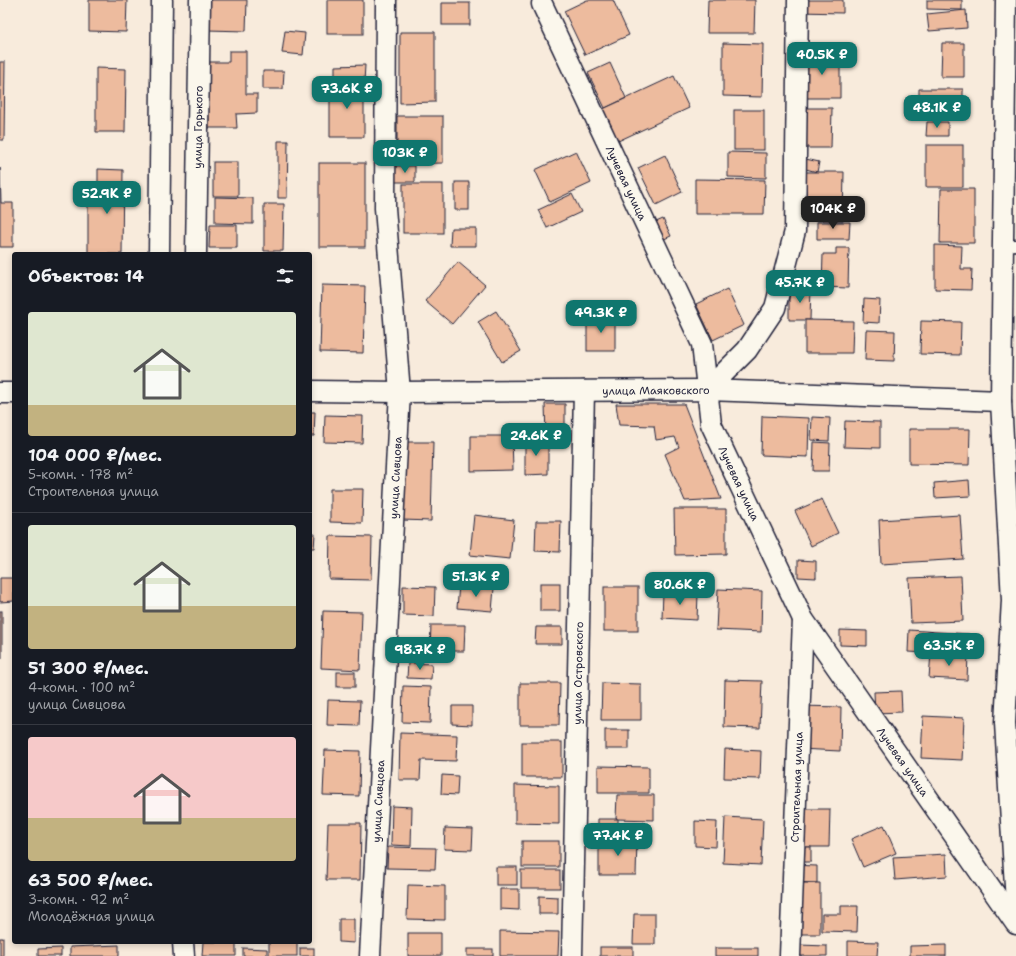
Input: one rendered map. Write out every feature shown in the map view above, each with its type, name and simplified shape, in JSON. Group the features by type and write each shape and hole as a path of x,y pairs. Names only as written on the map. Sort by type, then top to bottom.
{"street":[{"path":"159,252 162,0"},
{"name":"улица Горького","path":"196,252 200,0"},
{"name":"улица Сивцова","path":"370,956 400,392 385,208 386,0"},
{"path":"707,390 748,350 775,308 795,231 798,0"},
{"path":"1006,0 1010,85 1010,245 1001,401 1011,483 1013,571 1005,723 1011,752 1016,903"},
{"name":"Лучевая улица","path":"542,4 702,344 711,424 803,619 1016,924"},
{"name":"улица Маяковского","path":"312,391 400,392 707,390 1001,401"},
{"name":"улица Островского","path":"572,956 584,391"},
{"path":"0,393 12,393"},
{"name":"Строительная улица","path":"790,956 803,619"},
{"path":"183,944 184,956"},
{"path":"190,944 190,956"}],"building":[{"path":"89,0 127,0 126,32 89,31"},
{"path":"207,0 247,0 246,31 207,30"},
{"path":"327,0 363,0 363,34 327,34"},
{"path":"587,0 613,0 629,35 585,55 564,11"},
{"path":"708,0 755,0 754,33 707,33"},
{"path":"800,0 843,0 843,13 799,12"},
{"path":"927,0 962,0 962,10 927,9"},
{"path":"442,3 470,3 470,25 442,25"},
{"path":"966,10 967,28 929,31 927,14"},
{"path":"285,31 305,33 303,55 282,53"},
{"path":"400,32 435,32 435,102 400,103"},
{"path":"723,43 763,44 762,97 723,96"},
{"path":"942,43 964,43 964,77 941,77"},
{"path":"229,51 246,51 246,94 257,94 257,113 236,114 237,128 209,128 208,62 229,62"},
{"path":"805,54 840,55 840,98 804,98"},
{"path":"0,62 5,62 4,140 0,140"},
{"path":"610,63 626,98 605,108 588,73"},
{"path":"365,65 364,82 335,81 335,66"},
{"path":"96,68 126,69 125,132 96,132"},
{"path":"263,71 284,71 283,89 263,89"},
{"path":"674,76 689,108 616,142 601,110"},
{"path":"330,84 364,84 364,137 330,137"},
{"path":"919,89 963,89 963,119 919,118"},
{"path":"803,108 832,108 831,148 803,148"},
{"path":"734,110 764,110 764,150 734,150"},
{"path":"397,116 443,116 443,163 397,164"},
{"path":"927,122 948,122 948,136 926,136"},
{"path":"278,141 288,141 287,198 278,198"},
{"path":"926,145 963,145 963,187 926,187"},
{"path":"576,151 591,183 550,202 535,170"},
{"path":"728,152 766,153 766,178 728,177"},
{"path":"665,155 682,192 656,205 638,168"},
{"path":"797,157 819,162 817,172 795,166"},
{"path":"213,162 238,162 238,196 213,196"},
{"path":"319,163 365,163 365,247 319,247"},
{"path":"394,166 415,166 415,182 395,182"},
{"path":"0,168 1,203 13,203 13,247 0,247"},
{"path":"98,169 123,170 122,252 88,252 88,202 98,202"},
{"path":"800,172 844,172 843,221 800,220"},
{"path":"695,179 765,180 764,214 695,214"},
{"path":"455,182 469,182 469,210 455,210"},
{"path":"403,184 443,184 443,233 403,233"},
{"path":"941,189 974,189 974,243 940,243"},
{"path":"572,194 581,212 547,228 538,210"},
{"path":"215,197 253,198 253,224 215,223"},
{"path":"264,204 284,204 283,251 264,251"},
{"path":"663,219 671,236 655,243 647,226"},
{"path":"817,222 850,222 849,239 817,239"},
{"path":"210,225 237,225 237,248 209,248"},
{"path":"451,228 476,228 476,246 450,246"},
{"path":"935,245 962,246 961,269 972,269 971,290 935,289"},
{"path":"836,248 849,248 848,288 822,287 823,254 836,254"},
{"path":"458,262 485,285 452,324 425,301"},
{"path":"322,285 365,286 363,353 320,352"},
{"path":"789,287 811,288 810,320 789,320"},
{"path":"727,289 744,325 713,340 696,304"},
{"path":"864,299 880,300 879,323 863,322"},
{"path":"496,311 521,351 502,362 478,322"},
{"path":"587,318 615,318 615,351 587,351"},
{"path":"805,320 853,321 852,353 805,353"},
{"path":"921,321 961,322 960,355 920,354"},
{"path":"866,330 895,331 894,361 865,360"},
{"path":"545,404 565,404 565,437 546,437"},
{"path":"616,404 684,404 721,499 685,501 665,454 679,447 675,437 656,440 654,426 619,425"},
{"path":"312,412 315,412 314,436 312,436"},
{"path":"325,415 363,416 362,443 324,442"},
{"path":"762,416 809,418 808,457 761,455"},
{"path":"812,417 830,418 829,441 811,440"},
{"path":"845,421 880,422 880,448 844,447"},
{"path":"909,429 970,429 969,465 909,464"},
{"path":"471,436 512,436 513,470 471,471"},
{"path":"525,439 548,439 548,474 525,475"},
{"path":"404,442 433,442 431,521 402,520"},
{"path":"814,442 830,443 829,471 813,471"},
{"path":"969,480 970,496 935,498 934,483"},
{"path":"330,489 363,489 362,523 330,522"},
{"path":"822,499 838,533 811,546 795,511"},
{"path":"674,509 726,509 726,554 675,555"},
{"path":"474,515 514,520 510,559 470,555"},
{"path":"960,515 963,559 881,564 879,520"},
{"path":"536,521 561,521 560,552 535,551"},
{"path":"312,534 315,534 314,548 312,548"},
{"path":"330,536 372,537 371,580 329,579"},
{"path":"798,560 816,561 816,578 798,577"},
{"path":"961,576 963,621 911,623 909,578"},
{"path":"0,578 12,578 12,601 0,602"},
{"path":"540,583 560,583 560,611 540,611"},
{"path":"459,585 494,588 492,611 457,608"},
{"path":"403,586 435,587 434,616 403,615"},
{"path":"604,587 638,587 638,631 604,631"},
{"path":"718,589 762,591 761,632 716,630"},
{"path":"663,593 698,594 697,620 662,618"},
{"path":"0,611 2,611 2,658 0,658"},
{"path":"323,611 362,612 360,670 321,668"},
{"path":"431,625 465,625 464,651 430,651"},
{"path":"536,627 562,627 562,644 535,644"},
{"path":"840,630 867,631 867,646 840,645"},
{"path":"909,630 969,634 968,655 908,652"},
{"path":"931,653 968,655 967,680 929,678"},
{"path":"408,663 432,664 431,679 407,678"},
{"path":"337,672 355,672 355,687 337,687"},
{"path":"725,680 762,681 760,728 724,727"},
{"path":"520,683 560,683 559,725 520,725"},
{"path":"602,683 641,684 641,720 601,720"},
{"path":"403,686 431,687 430,723 402,722"},
{"path":"901,691 902,712 875,713 874,692"},
{"path":"328,700 360,701 359,726 327,725"},
{"path":"452,706 472,706 472,725 452,724"},
{"path":"801,706 841,707 840,751 799,749"},
{"path":"923,716 964,718 962,760 921,758"},
{"path":"605,730 629,730 629,749 605,749"},
{"path":"400,733 457,735 456,761 421,760 420,780 399,780"},
{"path":"522,742 562,742 562,777 522,777"},
{"path":"725,749 761,751 760,779 724,778"},
{"path":"325,750 360,751 359,796 323,795"},
{"path":"598,766 649,767 649,793 598,793"},
{"path":"442,775 458,776 457,795 441,794"},
{"path":"515,785 559,786 559,824 515,823"},
{"path":"617,795 654,795 654,820 616,819"},
{"path":"392,806 412,807 411,846 391,845"},
{"path":"802,809 830,809 829,847 802,847"},
{"path":"725,817 763,819 761,865 723,863"},
{"path":"598,819 618,819 618,836 598,835"},
{"path":"695,821 717,822 716,847 695,846"},
{"path":"328,823 361,823 360,880 326,880"},
{"path":"884,825 896,853 863,867 851,839"},
{"path":"445,828 473,829 472,850 444,849"},
{"path":"599,838 637,839 636,875 599,875"},
{"path":"522,841 559,841 559,867 522,867"},
{"path":"388,847 436,848 435,869 387,868"},
{"path":"788,847 811,847 811,862 788,862"},
{"path":"946,854 947,876 895,880 893,857"},
{"path":"788,865 817,866 817,883 788,882"},
{"path":"496,867 517,867 517,885 496,885"},
{"path":"521,870 560,870 560,888 521,888"},
{"path":"797,883 820,883 820,934 796,934"},
{"path":"408,885 445,886 445,920 407,919"},
{"path":"500,889 519,889 519,910 500,909"},
{"path":"539,896 558,897 558,914 539,914"},
{"path":"841,906 858,906 857,932 822,931 822,914 841,914"},
{"path":"634,914 655,914 655,944 633,944"},
{"path":"339,919 354,919 354,943 339,942"},
{"path":"500,931 559,932 558,956 500,956"},
{"path":"408,933 441,933 441,956 408,956"},
{"path":"0,938 3,938 3,956 0,956"},
{"path":"848,941 878,942 877,956 848,956"},
{"path":"203,944 236,944 236,956 202,956"},
{"path":"269,944 297,944 297,956 269,956"},
{"path":"119,945 119,956 70,956 70,947"},
{"path":"799,945 827,946 827,956 799,956"},
{"path":"946,945 946,956 910,956 910,946"},
{"path":"600,947 633,947 633,956 600,956"},
{"path":"61,948 61,956 38,956 38,949"},
{"path":"243,948 267,949 267,956 243,956"},
{"path":"300,948 314,948 314,956 300,956"},
{"path":"715,948 758,948 758,956 715,956"},
{"path":"467,949 493,949 493,956 467,956"}]}
